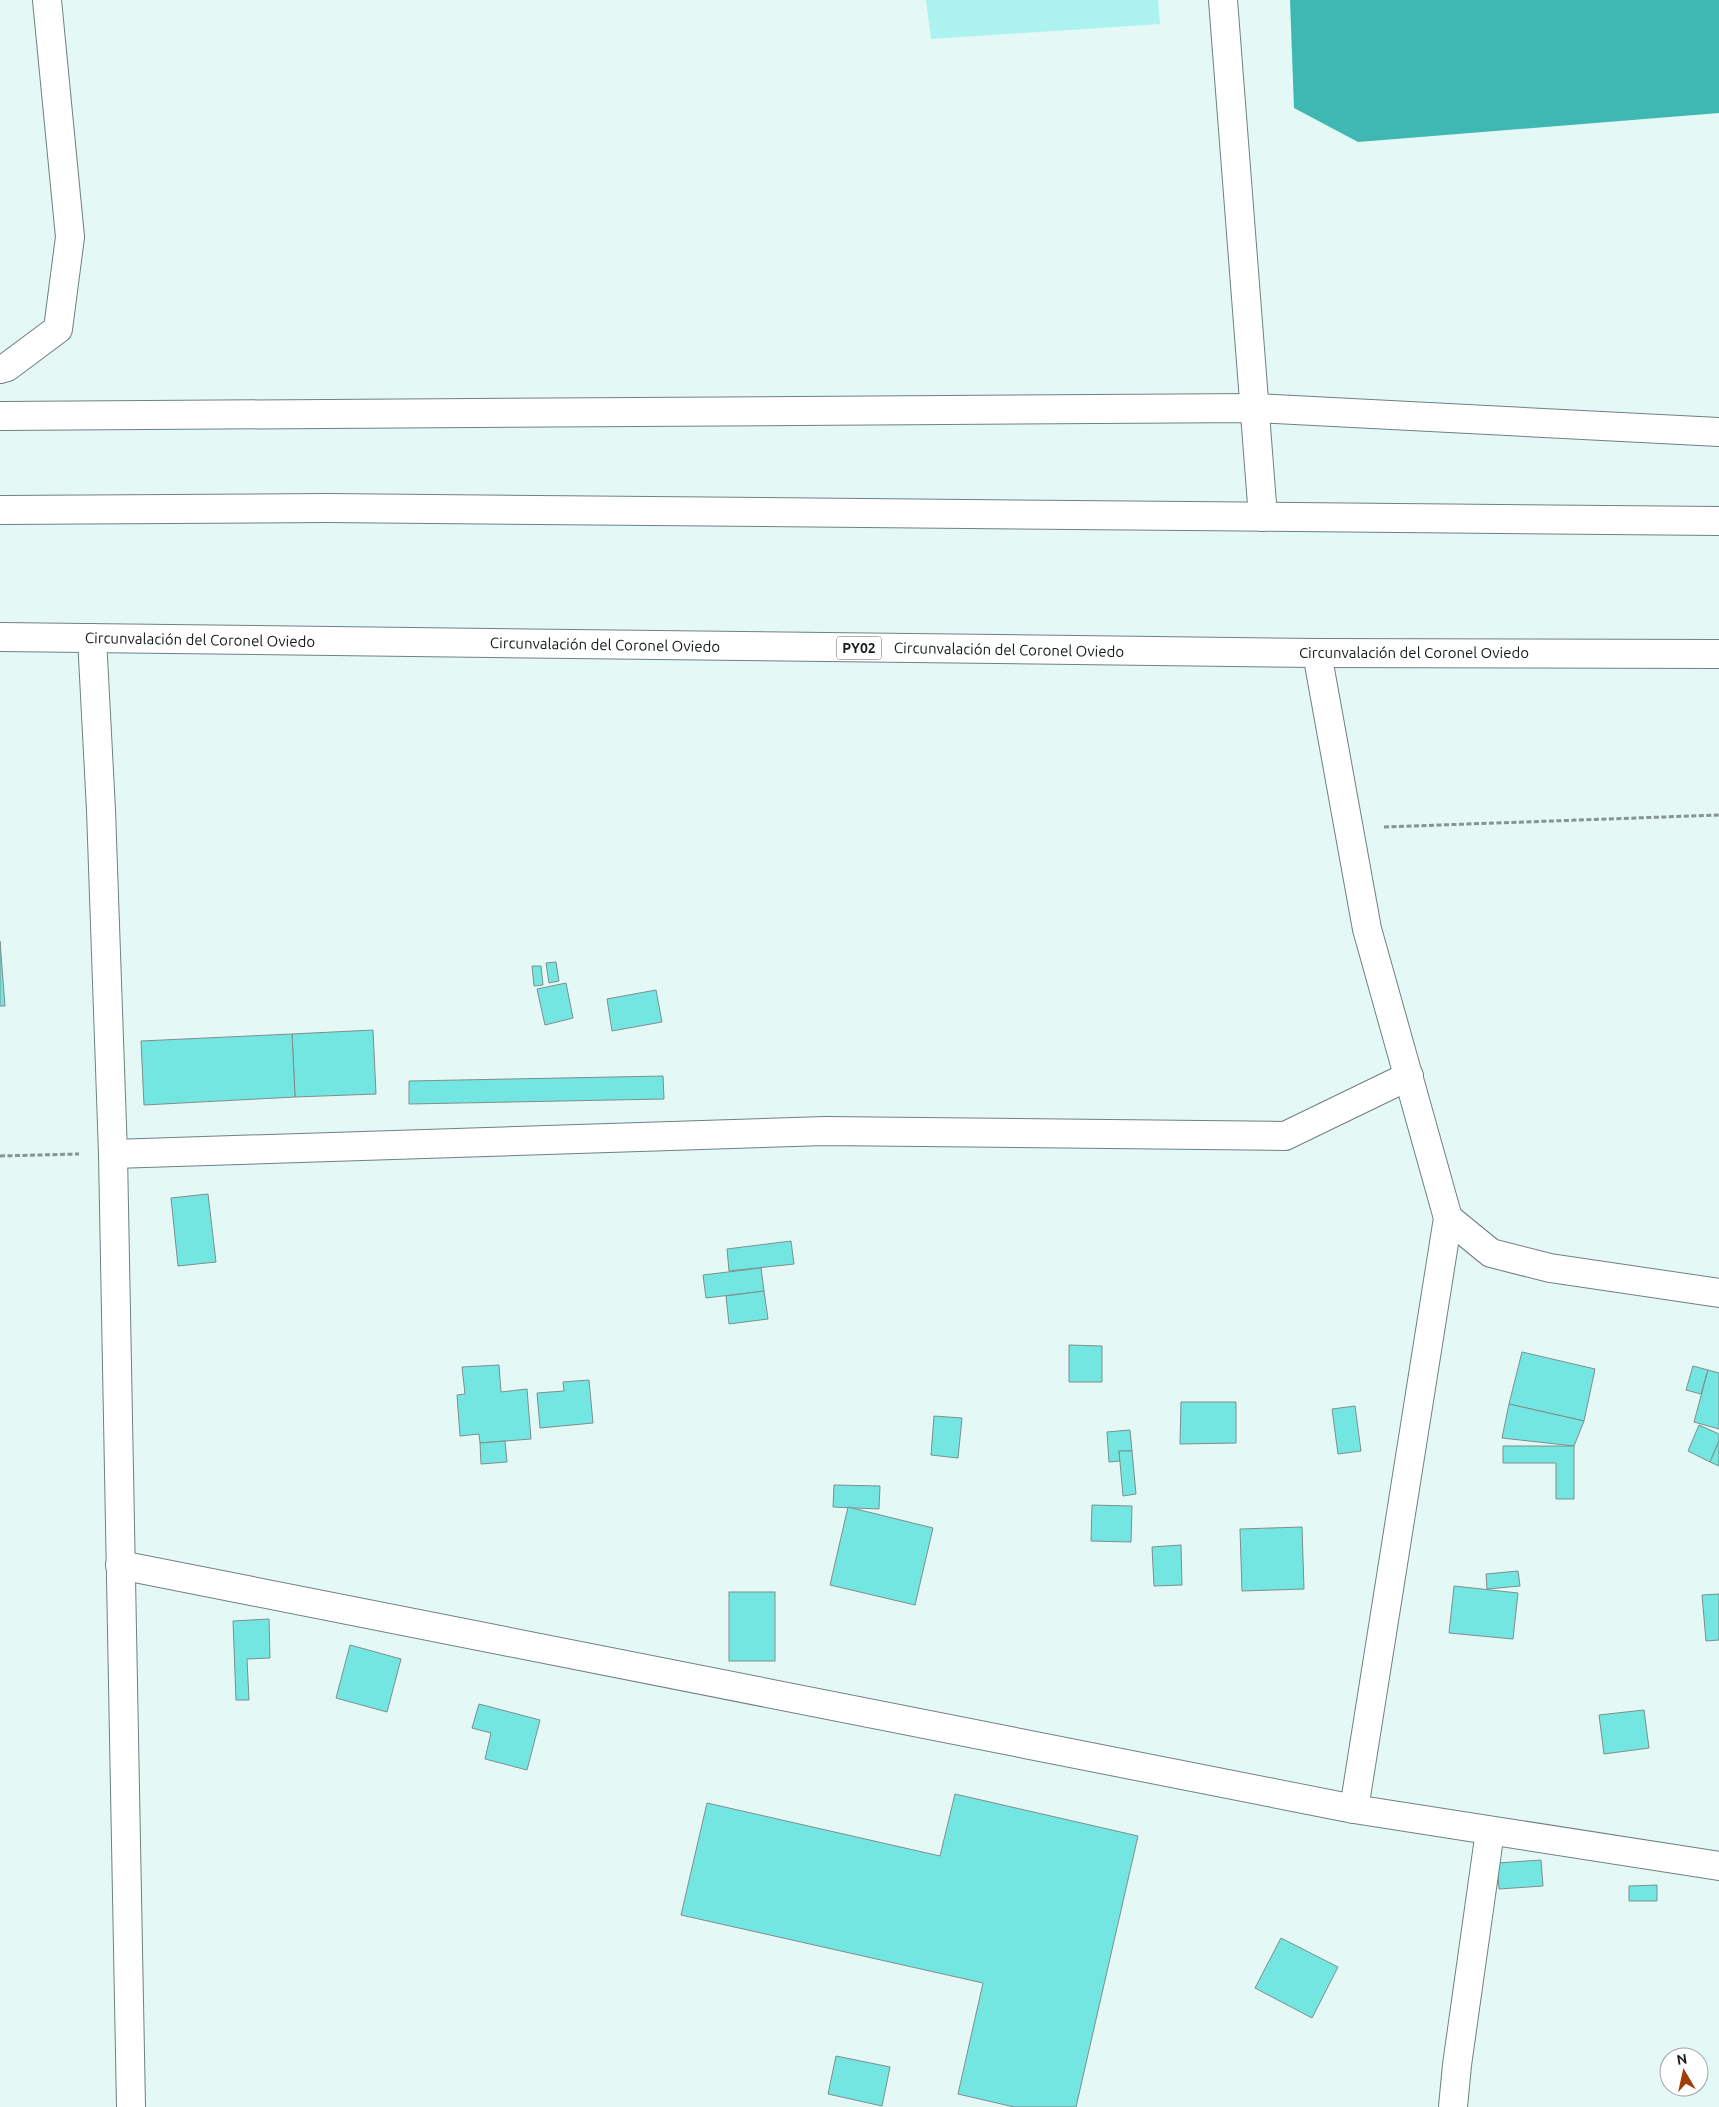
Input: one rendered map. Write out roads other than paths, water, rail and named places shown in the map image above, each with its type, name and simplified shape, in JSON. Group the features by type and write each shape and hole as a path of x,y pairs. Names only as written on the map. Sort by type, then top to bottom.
{"main road":[{"path":"0,369 7,367 58,329 70,237 47,0"},
{"path":"1223,0 1263,517"},
{"path":"0,416 1255,408 1719,432"},
{"path":"0,510 327,508 1719,521"},
{"name":"Circunvalación del Coronel Oviedo","path":"0,637 1317,653 1719,654"},
{"path":"92,638 101,810 113,1154 131,2107"},
{"path":"1317,653 1367,930 1410,1076 1448,1218 1354,1809"},
{"path":"113,1154 825,1131 1285,1136 1410,1076"},
{"path":"1448,1218 1492,1253 1550,1268 1719,1293"},
{"path":"120,1564 1354,1809 1719,1866"},
{"path":"1453,2107 1457,2065 1490,1831"}]}
